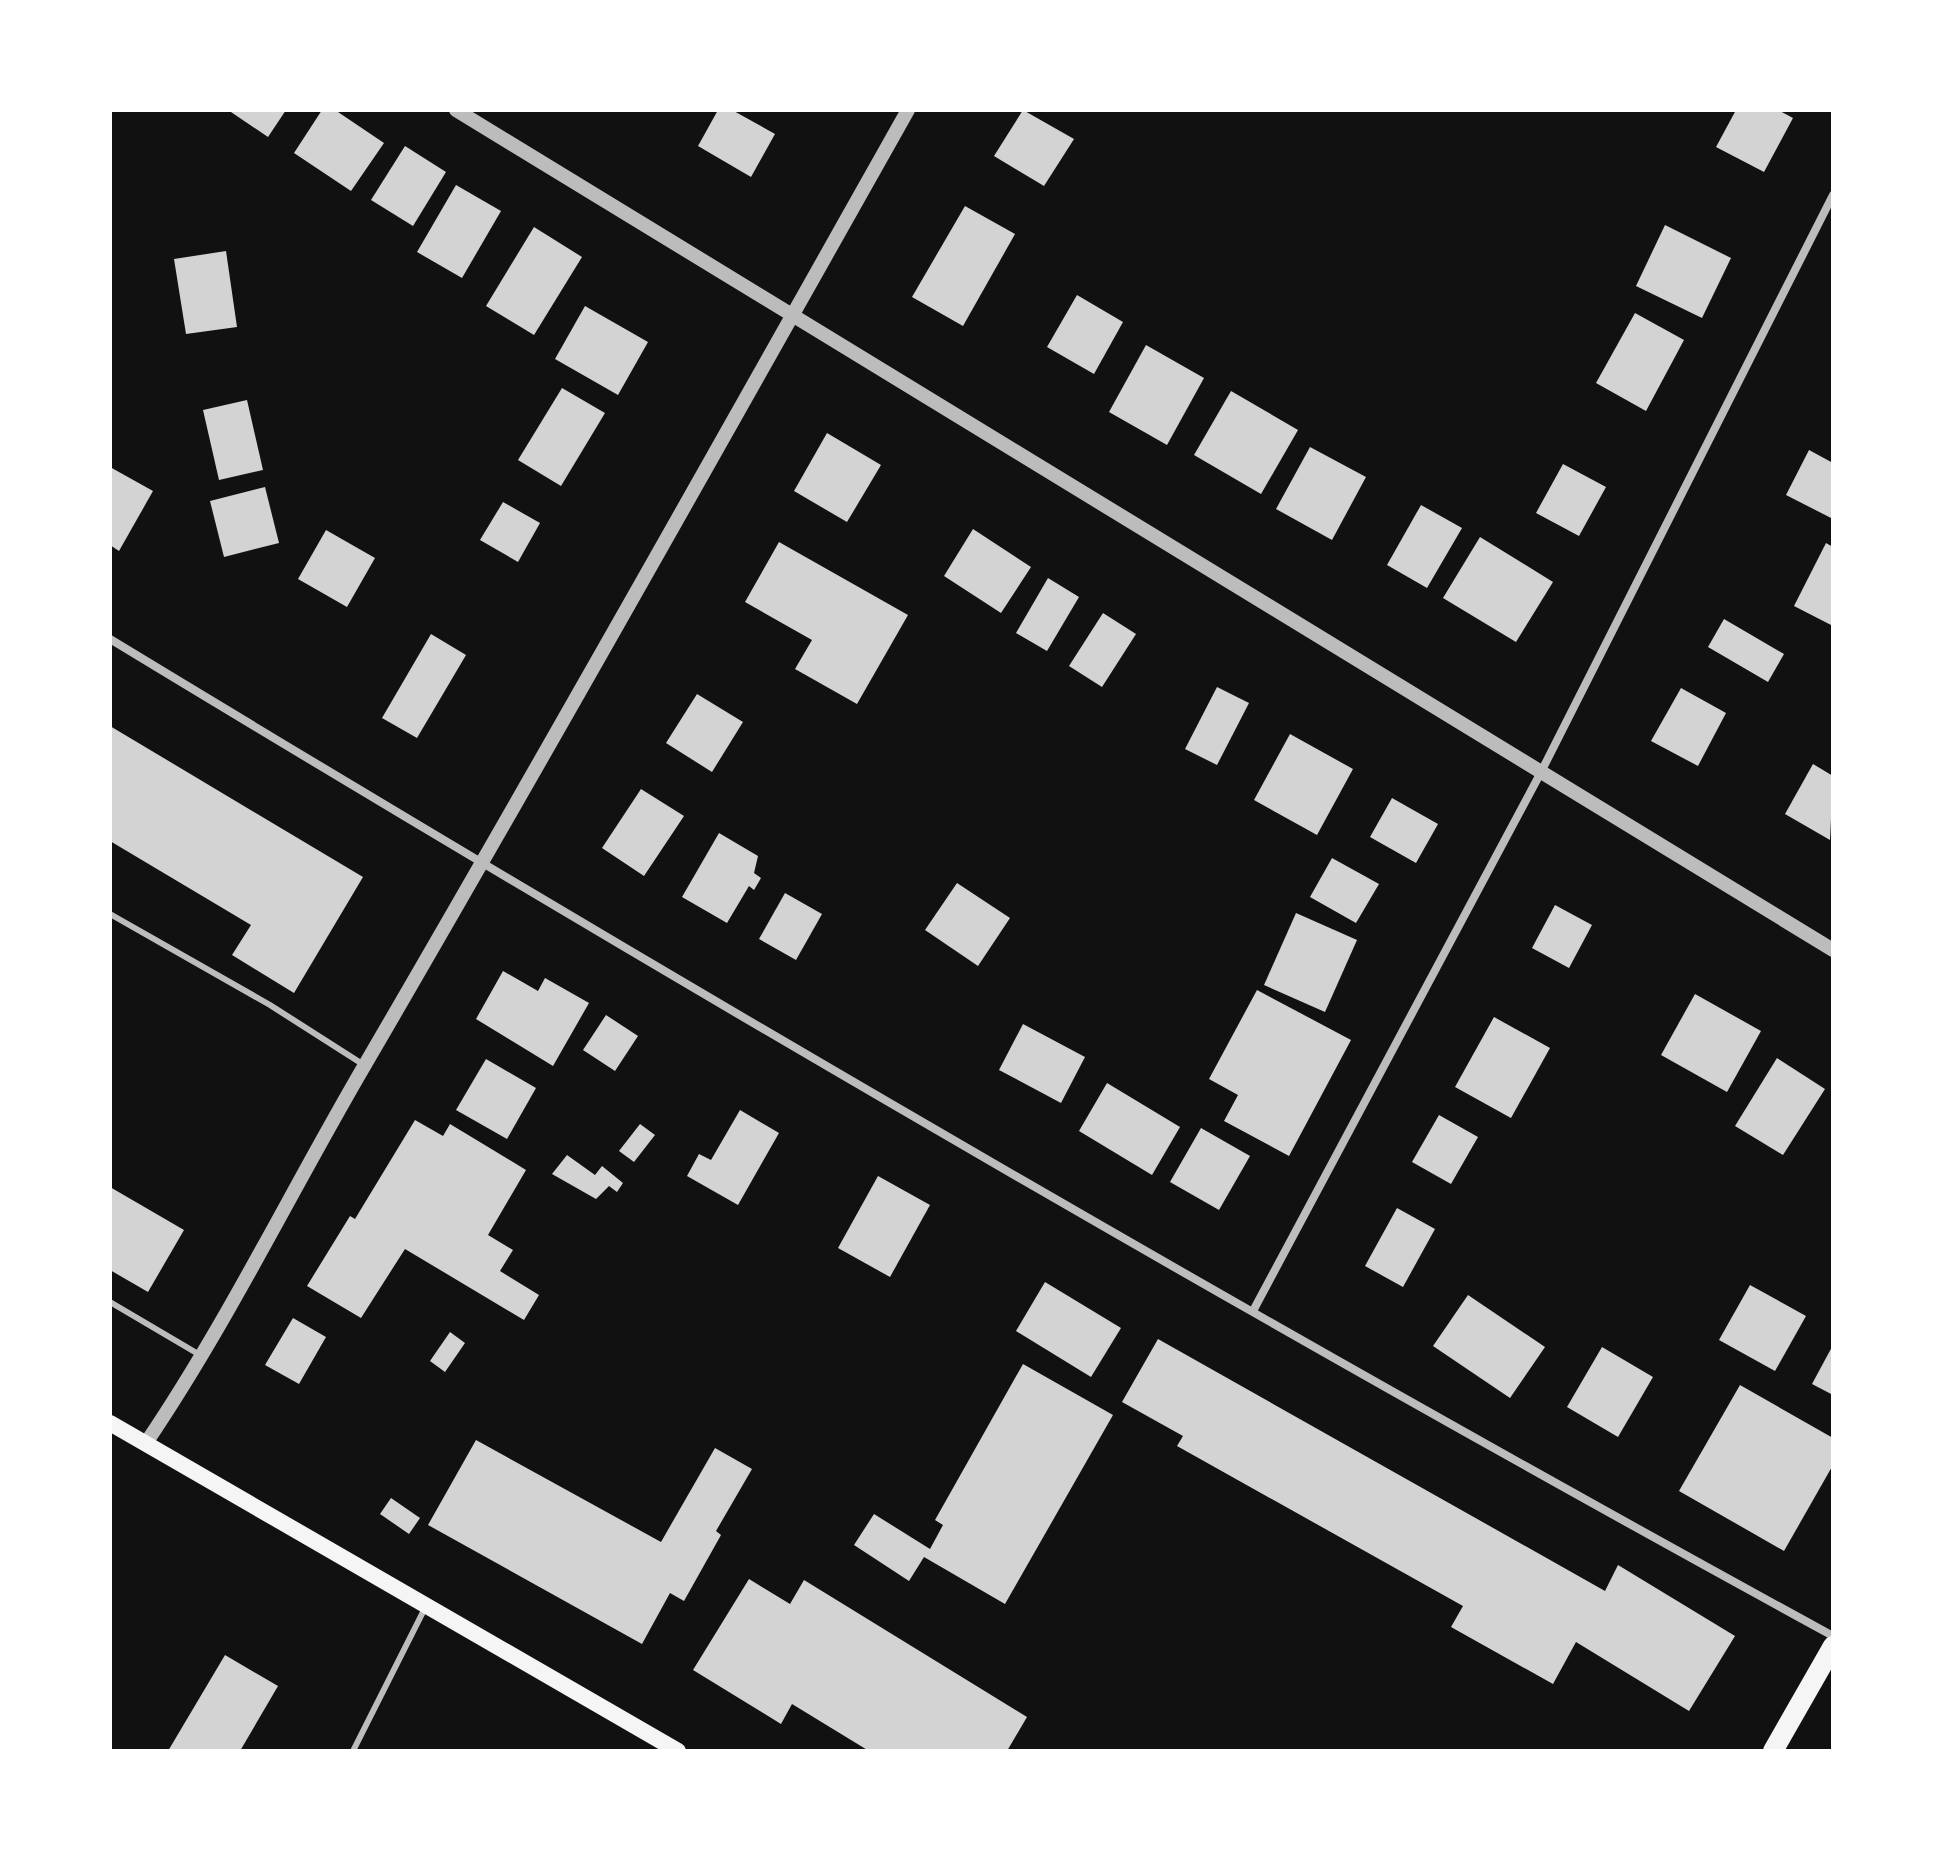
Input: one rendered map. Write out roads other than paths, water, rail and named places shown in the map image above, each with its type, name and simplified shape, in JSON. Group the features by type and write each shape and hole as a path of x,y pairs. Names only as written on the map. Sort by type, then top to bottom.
{"main road":[{"path":"110,1423 678,1751"},
{"path":"1773,1751 1833,1646"}],"street":[{"path":"456,110 794,313 1540,774 1833,950"},
{"path":"146,1443 201,1356 365,1065 483,865 908,110"},
{"path":"1253,1311 1540,774 1833,195"},
{"path":"110,639 483,865 1253,1311 1833,1636"}],"lane":[{"path":"110,914 270,1005 365,1065"},
{"path":"110,1302 201,1356"},
{"path":"353,1751 427,1605"}]}
